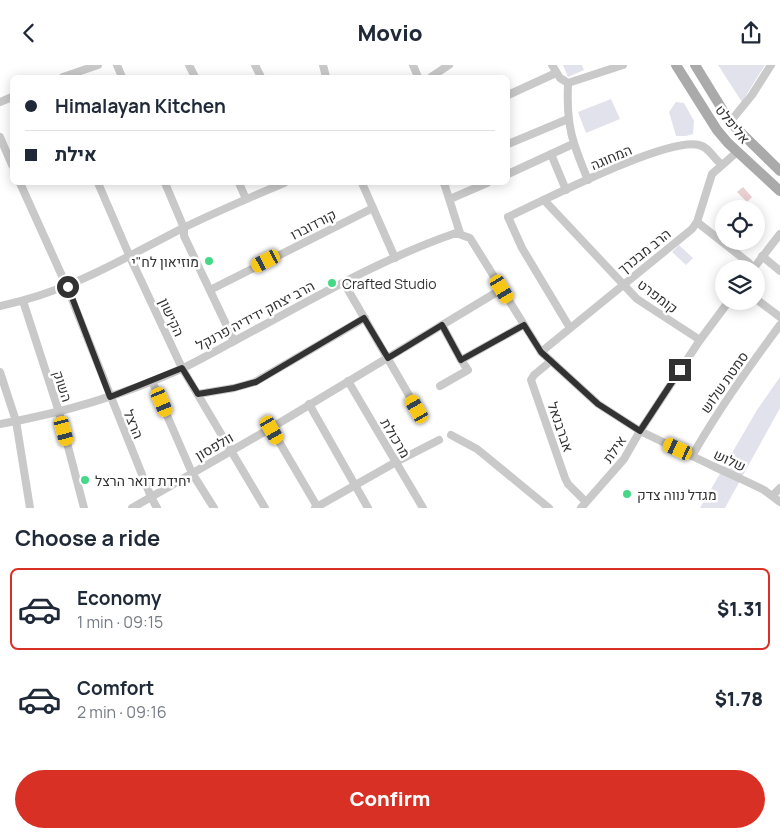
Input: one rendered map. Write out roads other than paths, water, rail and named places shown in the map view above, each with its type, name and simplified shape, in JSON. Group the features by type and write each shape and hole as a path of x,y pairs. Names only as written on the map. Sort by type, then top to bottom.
{"main road":[{"name":"אליפלט","path":"676,65 717,130 736,152 780,191"},
{"name":"אליפלט","path":"695,65 730,122 780,171"}],"street":[{"path":"69,75 98,65"},
{"path":"434,75 449,65"},
{"path":"552,65 562,80 568,83 624,65"},
{"path":"730,122 752,95 771,65"},
{"path":"510,94 556,73"},
{"path":"568,83 568,119 573,145 588,180"},
{"path":"510,143 568,119"},
{"path":"0,137 10,160"},
{"path":"510,172 573,145"},
{"name":"המחוגה","path":"570,328 522,248 508,217 588,180 664,149 679,145 702,145 721,164"},
{"name":"הרב מבכרך","path":"541,352 692,229 697,222 712,174 736,152"},
{"path":"551,154 566,190"},
{"name":"הרצל","path":"21,185 68,287 150,497 157,508"},
{"name":"הקישון","path":"99,185 182,368 265,508"},
{"path":"166,185 184,228 184,236 234,341"},
{"path":"240,185 246,199"},
{"path":"0,306 68,287 184,228 279,185"},
{"path":"363,185 396,258"},
{"path":"445,185 460,233 470,239 541,352 598,404 640,431"},
{"path":"450,199 482,185"},
{"name":"קומפרט","path":"544,200 637,299 700,340"},
{"name":"קורדוברו","path":"210,290 373,208"},
{"path":"697,222 744,260"},
{"name":"הרב יצחק ידידיה פרנקל","path":"0,424 59,412 110,397 152,381 182,368 344,283 396,258 452,234 460,233"},
{"path":"758,260 780,234"},
{"path":"762,256 780,271"},
{"path":"344,283 417,409"},
{"name":"וולפסון","path":"132,508 271,428 502,289"},
{"name":"השוק","path":"23,301 59,412 84,508"},
{"path":"765,306 780,317"},
{"name":"אילת","path":"584,505 624,459 640,431 700,340 722,310"},
{"path":"198,394 256,382 364,318"},
{"path":"440,386 468,370 442,325"},
{"path":"461,360 524,325"},
{"name":"סמטת שלוש","path":"692,456 740,379 780,325"},
{"name":"אברבנאל","path":"551,361 534,375 531,380 564,478 584,505"},
{"path":"0,372 16,421 30,508"},
{"path":"152,381 192,473 214,508"},
{"name":"מרכולת","path":"348,381 423,508"},
{"path":"309,405 368,508"},
{"path":"271,428 316,508 396,462 439,440"},
{"name":"שלוש","path":"640,431 777,499"},
{"path":"451,435 477,449 549,508"},
{"path":"773,508 780,488"}],"place":[{"name":"מוזיאון לח\"י","path":"209,261"},
{"name":"Crafted Studio","path":"332,283"},
{"name":"יחידת דואר הרצל","path":"85,480"},
{"name":"מגדל נווה צדק","path":"627,494"}]}
